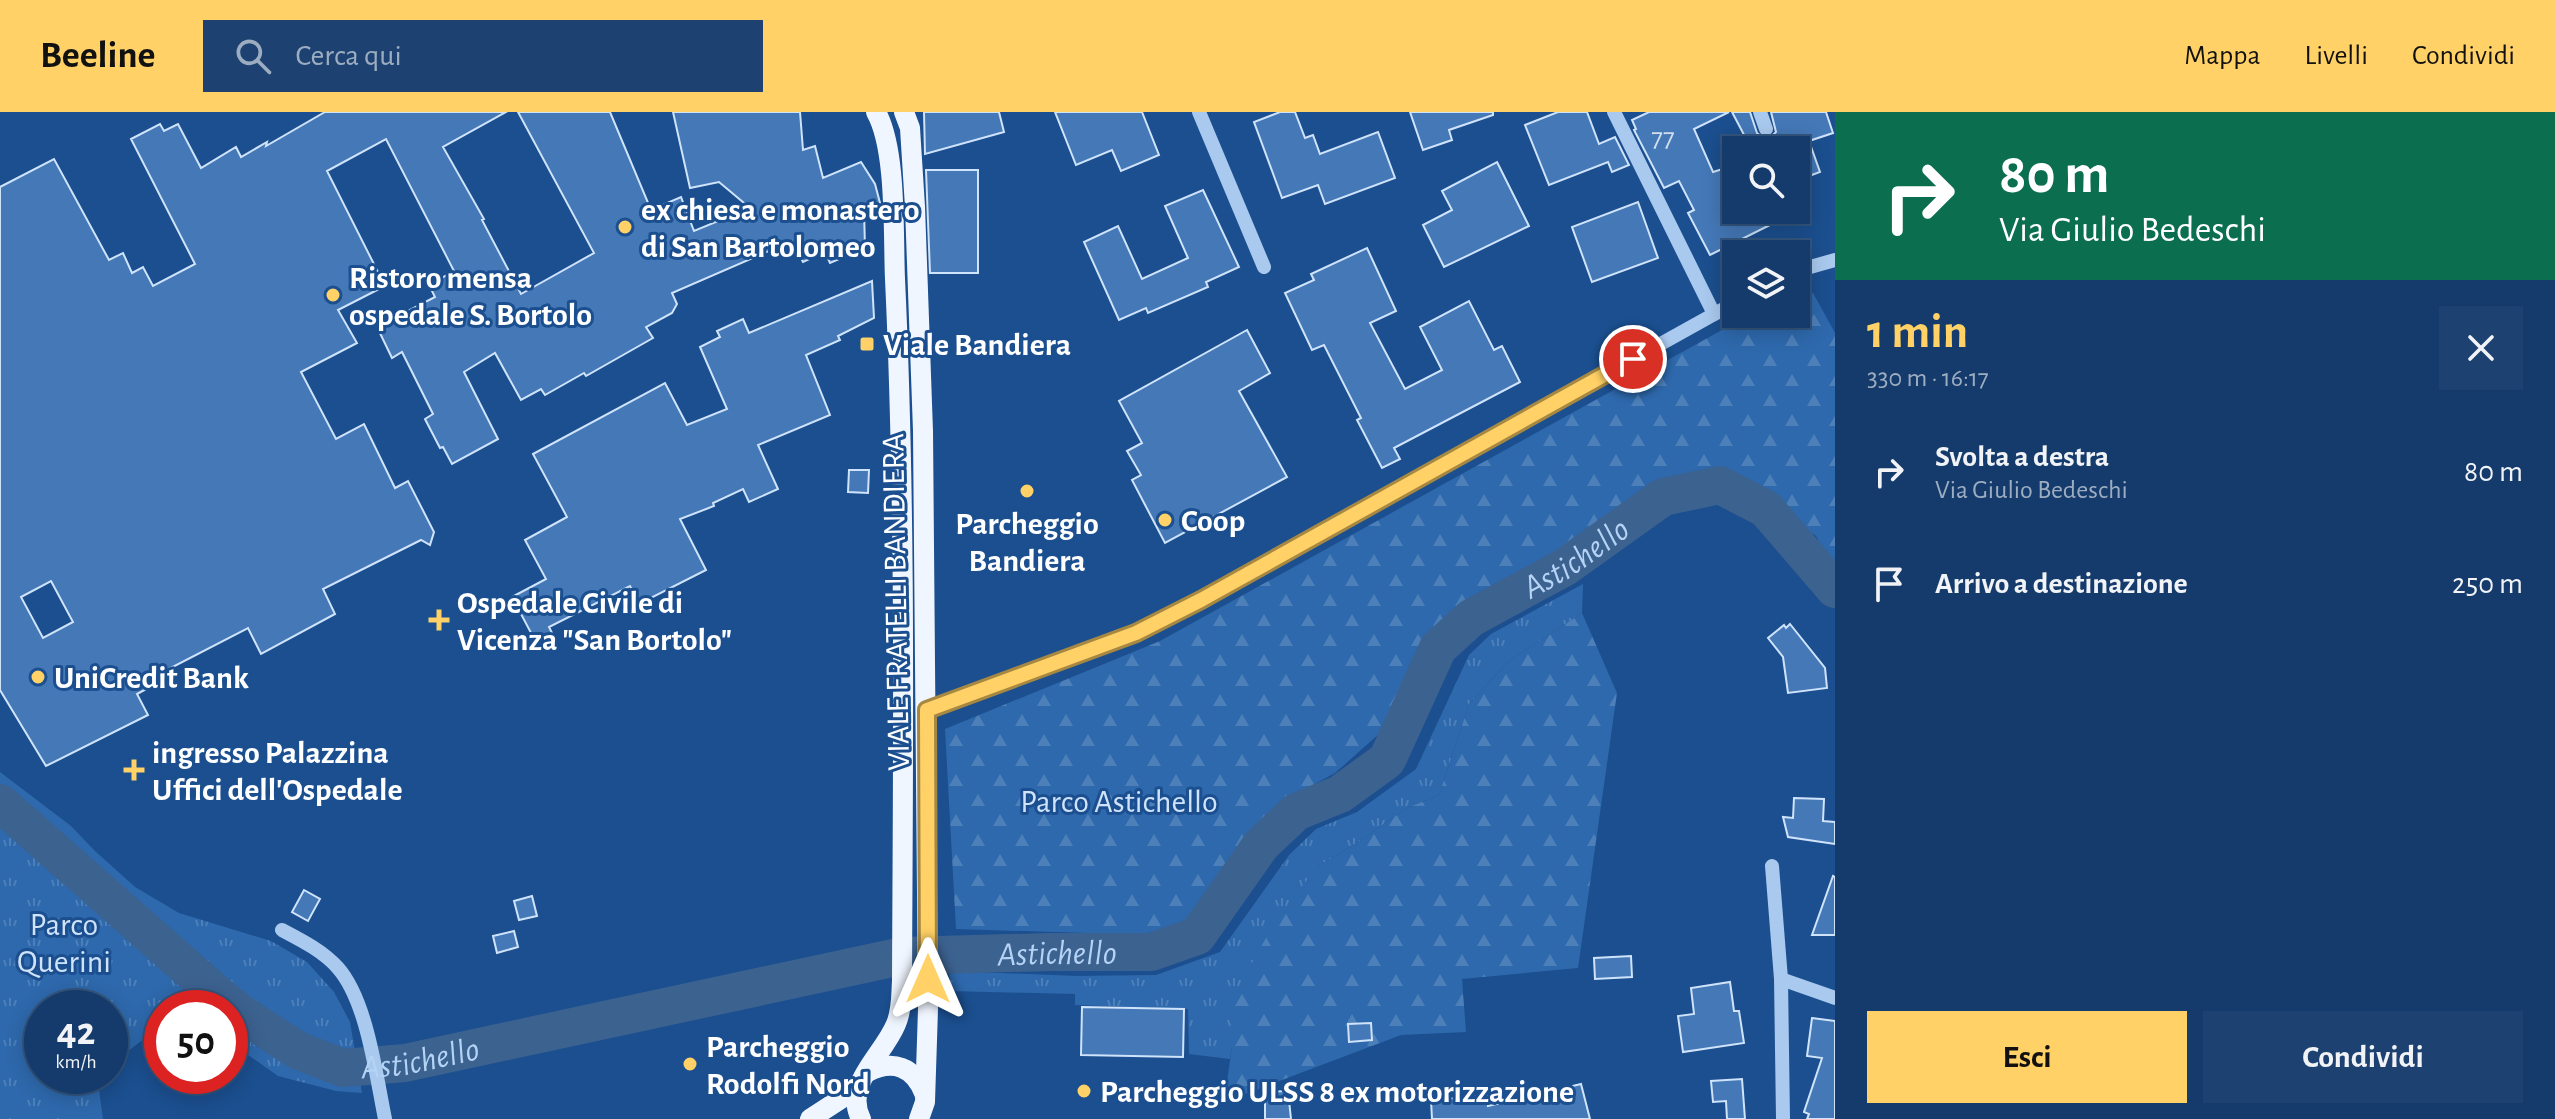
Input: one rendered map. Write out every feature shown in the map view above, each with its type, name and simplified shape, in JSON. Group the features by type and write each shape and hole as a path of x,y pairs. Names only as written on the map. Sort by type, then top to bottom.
{"main road":[{"name":"VIALE FRATELLI BANDIERA","path":"862,1080 899,1017 902,981 903,640 896,311 888,152 882,122 876,112"},
{"name":"VIALE FRATELLI BANDIERA","path":"909,117 923,431 927,710 928,979 922,1110"},
{"name":"VIALE FRATELLI BANDIERA","path":"862,1080 890,1064 902,1067 912,1073 922,1110"},
{"path":"810,1119 862,1080"},
{"path":"861,1119 856,1108 862,1080"}],"street":[{"path":"1199,112 1264,267"},
{"path":"1614,112 1714,314"},
{"path":"1760,112 1766,129"},
{"path":"1810,267 1835,260"},
{"path":"927,710 1136,633 1201,600 1722,310"},
{"path":"1772,866 1781,979 1783,1119"},
{"path":"282,930 302,940 336,965 357,996 385,1119"},
{"path":"1781,979 1835,998"}],"green space":[{"name":"Parco Astichello","path":"1810,293 1835,333 1835,572 1816,536 1725,472 1624,510 1434,631 1389,725 1335,773 1276,805 1205,912 1179,933 1152,935 956,929 945,729 1160,641 1726,328 1810,328"},
{"path":"1583,584 1582,613 1509,661 1469,704 1439,795 1407,808 1317,867 1232,1047 1230,1059 1189,1054 1188,1009 1075,1005 1075,994 950,991 949,971 1077,976 1156,975 1220,952 1289,855 1316,829 1357,812 1416,769 1469,655 1491,634"},
{"path":"1582,613 1617,693 1578,968 1462,979 1466,1032 1401,1035 1224,1102 1232,1047 1231,1001 1276,920 1317,867 1407,808 1439,795 1469,704 1509,661"},
{"name":"Parco Querini","path":"0,772 71,826 135,887 179,913 271,941 307,962 334,992 350,1022 362,1093 336,1091 278,1076 248,1055 248,990 144,990 144,1039 128,1051 128,990 24,990 24,1094 100,1094 103,1119 0,1119"}],"building":[{"path":"325,112 506,112 443,147 484,219 521,294 594,253 518,112 610,112 651,210 681,197 694,231 750,208 719,182 690,188 673,112 800,112 803,150 815,146 823,178 861,162 875,184 880,203 864,210 865,248 830,263 825,252 803,262 792,241 672,293 677,304 672,313 646,327 653,338 545,395 541,389 521,400 495,353 464,372 498,439 452,464 425,419 433,414 402,352 392,358 377,327 435,297 429,285 454,271 386,139 327,171 385,286 338,310 357,343 301,372 336,439 364,424 395,488 408,481 434,532 430,545 421,540 323,589 335,614 261,654 248,628 157,675 152,686 137,694 148,715 46,766 0,690 0,187 54,159 109,260 123,253 132,273 143,267 153,286 195,264 131,139 160,124 164,131 178,124 201,168 236,147 241,157 267,142 266,146","holes":["51,581 73,622 43,638 21,597"]},
{"path":"924,112 999,112 1004,132 925,154"},
{"path":"1055,112 1142,112 1159,155 1121,171 1112,150 1076,165"},
{"path":"1280,112 1295,112 1305,138 1313,135 1320,154 1378,132 1395,178 1325,204 1318,185 1282,198 1254,122"},
{"path":"1410,112 1493,112 1493,115 1449,130 1452,140 1423,150"},
{"path":"1558,112 1587,112 1599,144 1615,137 1629,165 1612,172 1608,162 1549,185 1525,125"},
{"path":"1649,112 1729,112 1694,129 1713,172 1722,169 1722,224 1770,225 1740,240 1722,240 1722,249 1710,255 1688,213 1694,210 1679,181 1664,188 1634,130 1632,120"},
{"path":"1732,112 1750,112 1761,136 1745,136"},
{"path":"1771,112 1826,112 1833,133 1810,141 1810,136 1772,136 1776,132"},
{"path":"1810,144 1820,172 1810,176"},
{"path":"1497,162 1529,226 1444,267 1423,225 1452,210 1442,191"},
{"path":"926,170 978,170 978,273 930,273"},
{"path":"1203,190 1239,267 1206,282 1208,287 1148,313 1146,308 1119,320 1084,242 1118,226 1142,279 1188,258 1165,206"},
{"path":"1638,202 1658,258 1592,282 1572,227"},
{"path":"1367,248 1396,311 1370,323 1405,389 1442,370 1420,327 1469,301 1494,350 1502,346 1520,382 1394,448 1400,459 1382,468 1324,345 1312,350 1285,293 1314,280 1311,274"},
{"path":"872,281 874,318 838,336 840,340 806,355 830,415 758,445 778,489 749,502 743,489 713,503 714,506 680,519 706,570 639,604 630,586 549,627 556,641 540,650 512,597 546,579 525,540 567,517 533,454 665,383 687,425 727,409 700,347 720,337 717,331 743,319 749,333"},
{"path":"1247,330 1270,373 1239,391 1287,477 1165,543 1132,480 1141,475 1127,451 1142,443 1119,401"},
{"path":"849,470 869,470 868,493 848,492"},
{"path":"1790,624 1825,668 1827,688 1788,693 1783,657 1768,638"},
{"path":"1794,798 1824,799 1823,821 1835,822 1835,844 1788,837 1783,817 1793,818"},
{"path":"1833,876 1835,935 1812,935"},
{"path":"304,890 320,899 308,921 292,912"},
{"path":"532,896 537,916 519,920 514,901"},
{"path":"514,931 518,947 497,953 493,936"},
{"path":"1631,956 1632,977 1595,979 1594,958"},
{"path":"1730,982 1734,1011 1739,1011 1744,1043 1683,1052 1678,1016 1694,1014 1691,988"},
{"path":"1082,1007 1184,1009 1183,1057 1081,1055"},
{"path":"1812,1018 1835,1021 1835,1119 1807,1119 1809,1114 1804,1112 1822,1058 1807,1056"},
{"path":"1371,1023 1372,1040 1349,1042 1348,1024"},
{"path":"1742,1079 1745,1119 1727,1119 1726,1101 1713,1102 1711,1081"},
{"path":"1581,1084 1590,1119 1432,1119 1431,1100 1487,1096 1488,1106"},
{"path":"1288,1091 1291,1119 1265,1119 1265,1092"}],"waterway":[{"name":"Astichello","path":"0,803 239,1012 297,1050 343,1068 405,1063 902,956 1151,952 1197,936 1261,845 1296,812 1340,794 1387,760 1438,648 1471,618 1565,567 1663,497 1720,485 1766,509 1835,589"}],"place":[{"name":"ex chiesa e monastero di San Bartolomeo","path":"625,227"},
{"name":"Ristoro mensa ospedale S. Bortolo","path":"333,295"},
{"name":"Viale Bandiera","path":"867,344"},
{"name":"Parcheggio Bandiera","path":"1027,491"},
{"name":"Coop","path":"1165,520"},
{"name":"Ospedale Civile di Vicenza \"San Bortolo\"","path":"439,620"},
{"name":"UniCredit Bank","path":"38,677"},
{"name":"ingresso Palazzina Uffici dell'Ospedale","path":"134,770"},
{"name":"Parcheggio Rodolfi Nord","path":"690,1064"},
{"name":"Parcheggio ULSS 8 ex motorizzazione","path":"1084,1091"}],"route":[{"path":"928,979 927,710 1136,633 1201,600 1633,359"}]}
